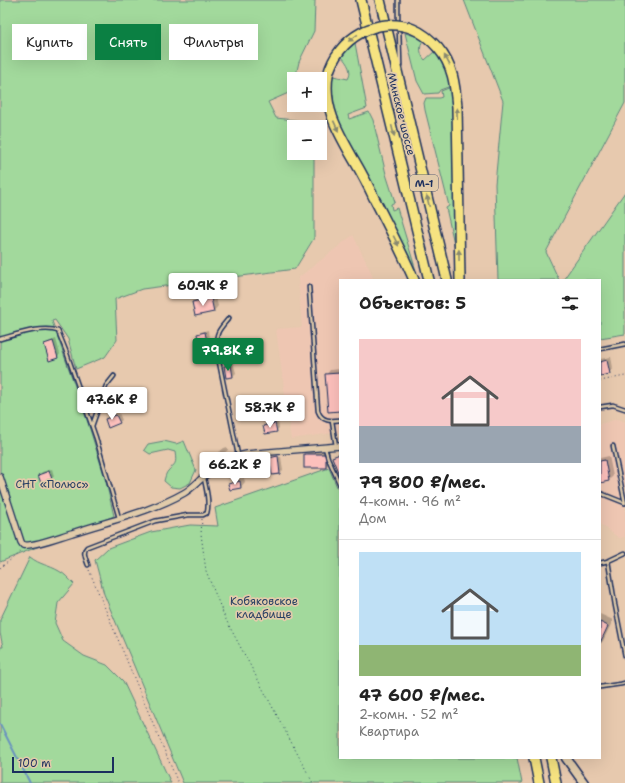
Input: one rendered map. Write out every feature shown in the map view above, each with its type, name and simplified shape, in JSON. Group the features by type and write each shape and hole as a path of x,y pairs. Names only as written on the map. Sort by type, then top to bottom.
{"highway":[{"name":"Минское шоссе","path":"361,0 429,279"},
{"name":"Минское шоссе","path":"380,0 447,279"},
{"path":"414,279 374,197 345,145 333,119 326,91 331,66 342,48 348,42 355,36 371,28 393,25 412,29 427,37 444,55 450,65 456,86 460,279"},
{"path":"534,759 539,783"},
{"path":"551,759 556,783"}],"main road":[{"path":"567,759 584,783"}],"street":[{"path":"0,477 20,542 24,546 119,518 173,499 186,492 231,458 248,454 338,446"}],"lane":[{"path":"398,0 401,86"},
{"path":"309,287 318,411 320,417 325,420 339,420"},
{"path":"229,318 217,334 216,347 238,456"},
{"path":"0,339 47,328 58,331 92,427 119,518"},
{"path":"601,349 625,344"},
{"path":"92,427 106,386 114,376"},
{"path":"601,407 613,405 625,409"},
{"path":"332,421 338,446"},
{"path":"613,446 625,503"},
{"path":"325,447 328,458 339,483"},
{"path":"88,565 84,554 84,549 87,547 155,520 188,515 203,515 207,512 208,499 204,477"},
{"path":"601,494 625,503"},
{"path":"601,563 625,553"},
{"path":"608,561 625,656"},
{"path":"601,687 625,683"}],"path":[{"path":"601,381 625,376"},
{"path":"203,515 201,534 206,571 225,618 313,783"},
{"path":"0,568 13,558 24,546"},
{"path":"88,565 96,588 178,783"}],"shaded area":[{"path":"353,235 372,274 373,279 339,279 339,432 291,439 276,329 302,327 298,278"},
{"path":"618,419 625,422 625,537 619,538 601,525 601,424"}],"green space":[{"name":"СНТ «Полюс»","path":"0,0 315,0 314,31 299,62 297,72 287,72 287,94 268,102 276,118 295,120 287,120 287,160 314,160 314,238 295,269 142,289 115,299 117,340 105,357 76,369 68,339 55,320 52,321 88,423 105,478 114,516 0,562"},
{"path":"464,0 625,0 625,103 546,252 559,279 498,279 495,184 503,101"},
{"path":"405,33 423,40 421,51 425,60 435,51 443,63 451,86 440,90 438,93 424,94 417,81"},
{"path":"355,43 367,108 348,115 349,119 369,112 373,120 386,174 395,202 391,204 392,210 397,208 417,274 379,196 343,132 335,113 331,82 333,76 348,79 350,70 342,57 349,47"},
{"path":"451,87 453,98 455,248 446,208 449,206 424,103 426,98 442,97 441,91"},
{"path":"625,192 625,334 601,338 601,279 564,279"},
{"path":"164,441 176,444 184,441 196,470 190,483 180,488 171,487 164,481 167,473 175,463 175,452 168,450 150,454 144,450 148,444"},
{"name":"Кобяковское кладбище","path":"329,468 339,492 339,759 517,759 522,783 183,783 104,594 95,560 108,548 151,532 190,525 218,526 215,508"},
{"path":"30,557 37,562 61,572 74,584 58,603 55,623 63,641 84,656 107,665 123,681 171,783 0,783 0,647 3,647 0,633 0,620"}],"building":[{"path":"211,298 214,312 195,316 192,302"},
{"path":"205,332 207,342 199,344 197,334"},
{"path":"53,341 58,358 49,361 44,344"},
{"path":"236,342 238,353 230,355 227,345"},
{"path":"607,360 610,374 601,376 601,362"},
{"path":"231,365 233,377 226,378 224,366"},
{"path":"339,373 339,411 328,412 325,374"},
{"path":"116,415 120,423 108,428 105,419"},
{"path":"275,423 277,432 265,434 263,426"},
{"path":"304,454 326,454 326,468 304,468"},
{"path":"339,454 339,474 332,457"},
{"path":"278,456 280,474 272,475 269,458"},
{"path":"605,460 609,481 601,483 601,461"},
{"path":"49,471 52,479 41,483 38,475"},
{"path":"240,481 241,488 230,490 228,484"},
{"path":"601,622 608,626 601,641"}],"waterway":[{"path":"0,724 30,783"}]}
